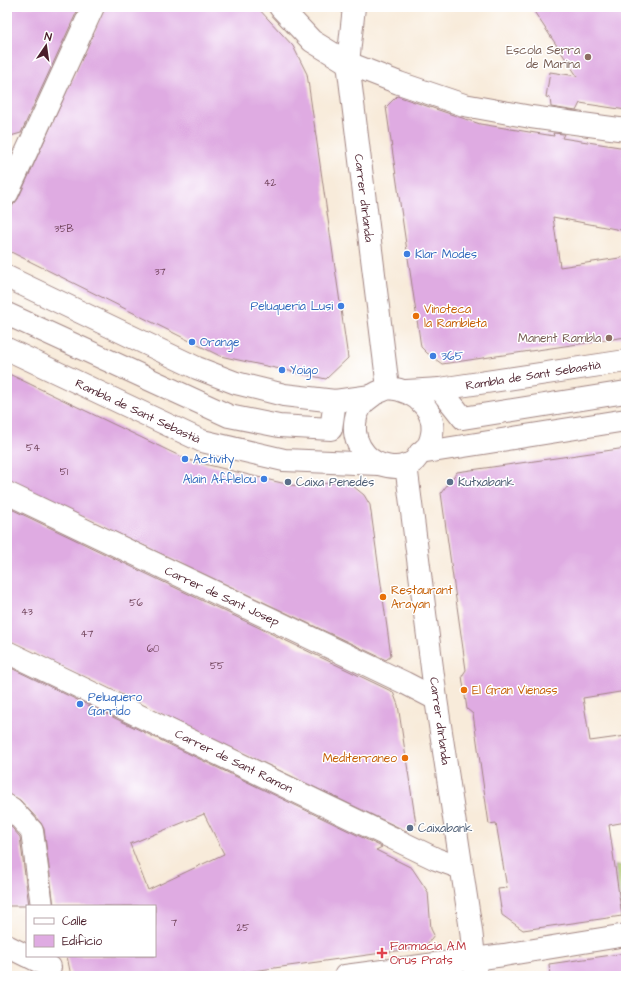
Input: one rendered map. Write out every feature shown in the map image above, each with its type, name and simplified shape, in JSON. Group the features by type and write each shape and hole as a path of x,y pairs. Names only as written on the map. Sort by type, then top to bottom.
{"street":[{"path":"7,194 14,162 93,7"},
{"path":"280,7 312,41 348,63 398,83 464,105 531,117 626,130"},
{"name":"Carrer d'Irlanda","path":"354,7 348,63 388,392"},
{"name":"Rambla de Sant Sebastià","path":"7,277 198,368 236,383 284,395 335,401 388,392 440,389 626,361"},
{"path":"7,314 229,416 280,426 331,429"},
{"name":"Rambla de Sant Sebastià","path":"7,349 202,442 284,460 378,464"},
{"path":"440,389 463,418"},
{"path":"413,459 429,446 432,432 432,419 426,407 418,397 388,392 361,405 355,418 354,431 358,445 366,456 378,464 387,467 413,459 452,446 626,420"},
{"path":"463,418 626,392"},
{"path":"335,401 331,429 345,463"},
{"path":"452,446 463,418"},
{"name":"Carrer d'Irlanda","path":"413,459 436,700 475,967"},
{"name":"Carrer de Sant Josep","path":"7,493 405,682 436,700"},
{"name":"Carrer de Sant Ramon","path":"7,652 436,859 461,868"},
{"path":"7,806 11,808 32,831 42,905"},
{"path":"345,976 475,967 626,935"},
{"path":"7,946 26,956"},
{"path":"29,957 50,966"}],"green space":[{"path":"626,865 626,916 622,916 615,866"}],"building":[{"path":"13,7 79,7 21,133 7,137 7,20"},
{"path":"105,7 257,7 293,46 307,74 348,358 326,379 220,356 7,250 7,217 18,199"},
{"name":"Escola Serra de Marina","path":"531,7 626,7 626,110 580,103 576,111 551,107 550,98 546,97 550,72 577,76"},
{"path":"397,96 480,124 554,136 553,133 564,134 562,138 626,148 626,231 553,217 560,267 626,257 626,337 442,364 421,347 386,107"},
{"path":"7,373 188,460 290,485 302,486 347,481 364,495 370,505 391,656 386,660 7,481"},
{"path":"626,448 626,691 583,698 590,741 626,736 626,822 609,825 622,916 523,930 502,915 498,889 507,888 496,823 489,824 473,714 467,709 462,676 466,670 441,493 457,472"},
{"path":"7,507 393,692 398,705 416,824 406,831 7,640"},
{"path":"7,666 382,847 376,850 412,868 428,892 431,929 434,935 425,947 217,976 71,976 67,957 156,957 156,905 54,905 44,829 41,823 20,800 7,794","holes":["204,814 224,854 148,890 130,844"]},
{"path":"7,822 20,837 29,905 7,906"},
{"path":"626,953 626,976 550,976 549,964"}],"place":[{"name":"Escola Serra de Marina","path":"588,57"},
{"name":"Klar Modes","path":"407,254"},
{"name":"Peluquería Lusi","path":"341,306"},
{"name":"Vinoteca la Rambleta","path":"416,316"},
{"name":"Manent Rambla","path":"609,338"},
{"name":"Orange","path":"192,342"},
{"name":"365","path":"433,356"},
{"name":"Yoigo","path":"282,370"},
{"name":"Activity","path":"185,459"},
{"name":"Alain Afflelou","path":"264,479"},
{"name":"Caixa Penedés","path":"288,482"},
{"name":"Kutxabank","path":"450,482"},
{"name":"Restaurant Arayan","path":"383,597"},
{"name":"El Gran Vienass","path":"464,690"},
{"name":"Peluquero Garrido","path":"80,704"},
{"name":"Mediterraneo","path":"405,758"},
{"name":"Caixabank","path":"410,828"},
{"name":"Farmacia A.M Orus Prats","path":"382,953"}]}
